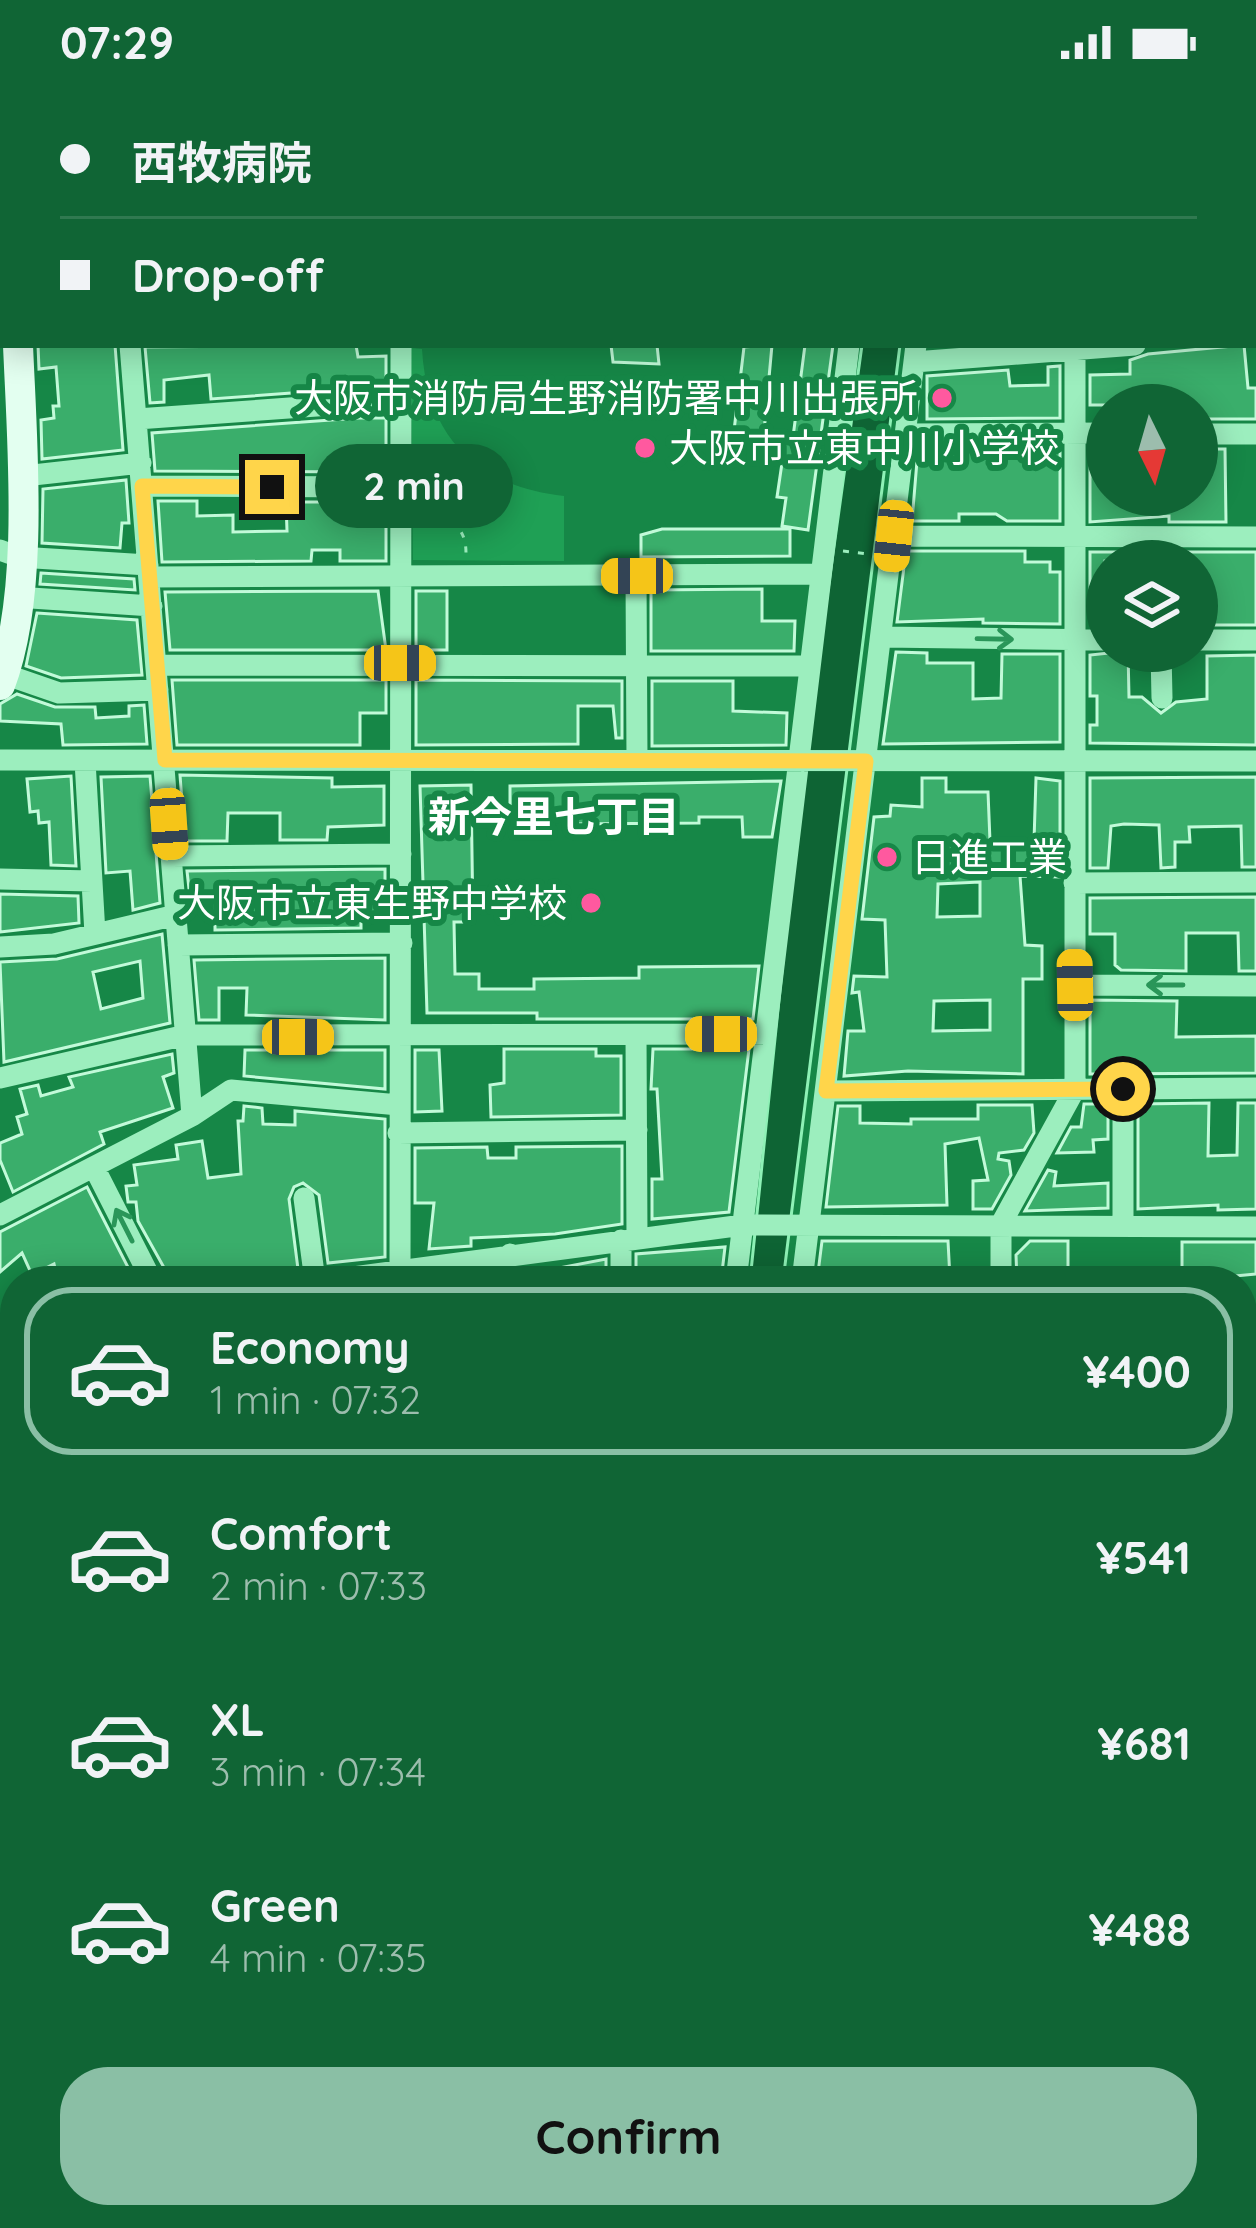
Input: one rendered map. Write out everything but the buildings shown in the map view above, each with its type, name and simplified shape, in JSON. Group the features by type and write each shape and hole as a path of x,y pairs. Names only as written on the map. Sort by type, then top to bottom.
{"main road":[{"path":"2,680 16,473 18,348"}],"street":[{"path":"130,348 192,1116"},
{"path":"400,1266 401,348"},
{"path":"738,1266 849,348"},
{"path":"804,1266 915,353 1048,348"},
{"path":"1001,1266 1001,1224 1075,1089 1075,348"},
{"path":"137,419 401,400"},
{"path":"906,434 1086,433"},
{"path":"1218,434 1256,434"},
{"path":"16,473 401,487"},
{"path":"888,545 1075,536 1256,537"},
{"path":"10,554 149,571 400,577 818,574"},
{"path":"637,576 637,760"},
{"path":"9,617 152,606"},
{"path":"883,638 1086,640"},
{"path":"1218,640 1256,640"},
{"path":"156,665 808,666"},
{"path":"1161,672 1162,698"},
{"path":"2,680 59,693 158,690"},
{"path":"0,760 1256,761"},
{"path":"85,761 95,934"},
{"path":"172,856 400,854"},
{"path":"0,878 92,881"},
{"path":"1074,884 1256,882"},
{"path":"0,947 54,944 176,916"},
{"path":"178,945 402,944"},
{"path":"1075,985 1256,986"},
{"path":"0,1078 112,1048 186,1035 764,1034"},
{"path":"624,1266 637,1130 636,1035"},
{"path":"826,1091 1256,1088"},
{"path":"1123,1089 1123,1225"},
{"path":"0,1215 95,1169 231,1090 399,1105"},
{"path":"398,1133 637,1130"},
{"path":"95,1169 144,1266"},
{"path":"304,1198 316,1266"},
{"path":"444,1266 743,1225 1256,1227"},
{"path":"510,1254 510,1266"}],"path":[{"path":"412,515 443,515 457,525 466,539 466,561"},
{"path":"825,548 888,545"}],"shaded area":[{"path":"411,348 422,349 434,408 462,452 506,481 564,496 564,561 413,560"},
{"path":"862,348 900,348 785,1266 752,1266 802,777"}],"place":[{"name":"大阪市消防局生野消防署中川出張所","path":"942,398"},
{"name":"大阪市立東中川小学校","path":"645,448"},
{"name":"日進工業","path":"887,857"},
{"name":"大阪市立東生野中学校","path":"591,903"}],"district":[{"name":"新今里七丁目","path":"554,817"}],"route":[{"path":"272,487 142,486 165,760 866,761 826,1091 1123,1089"}]}
